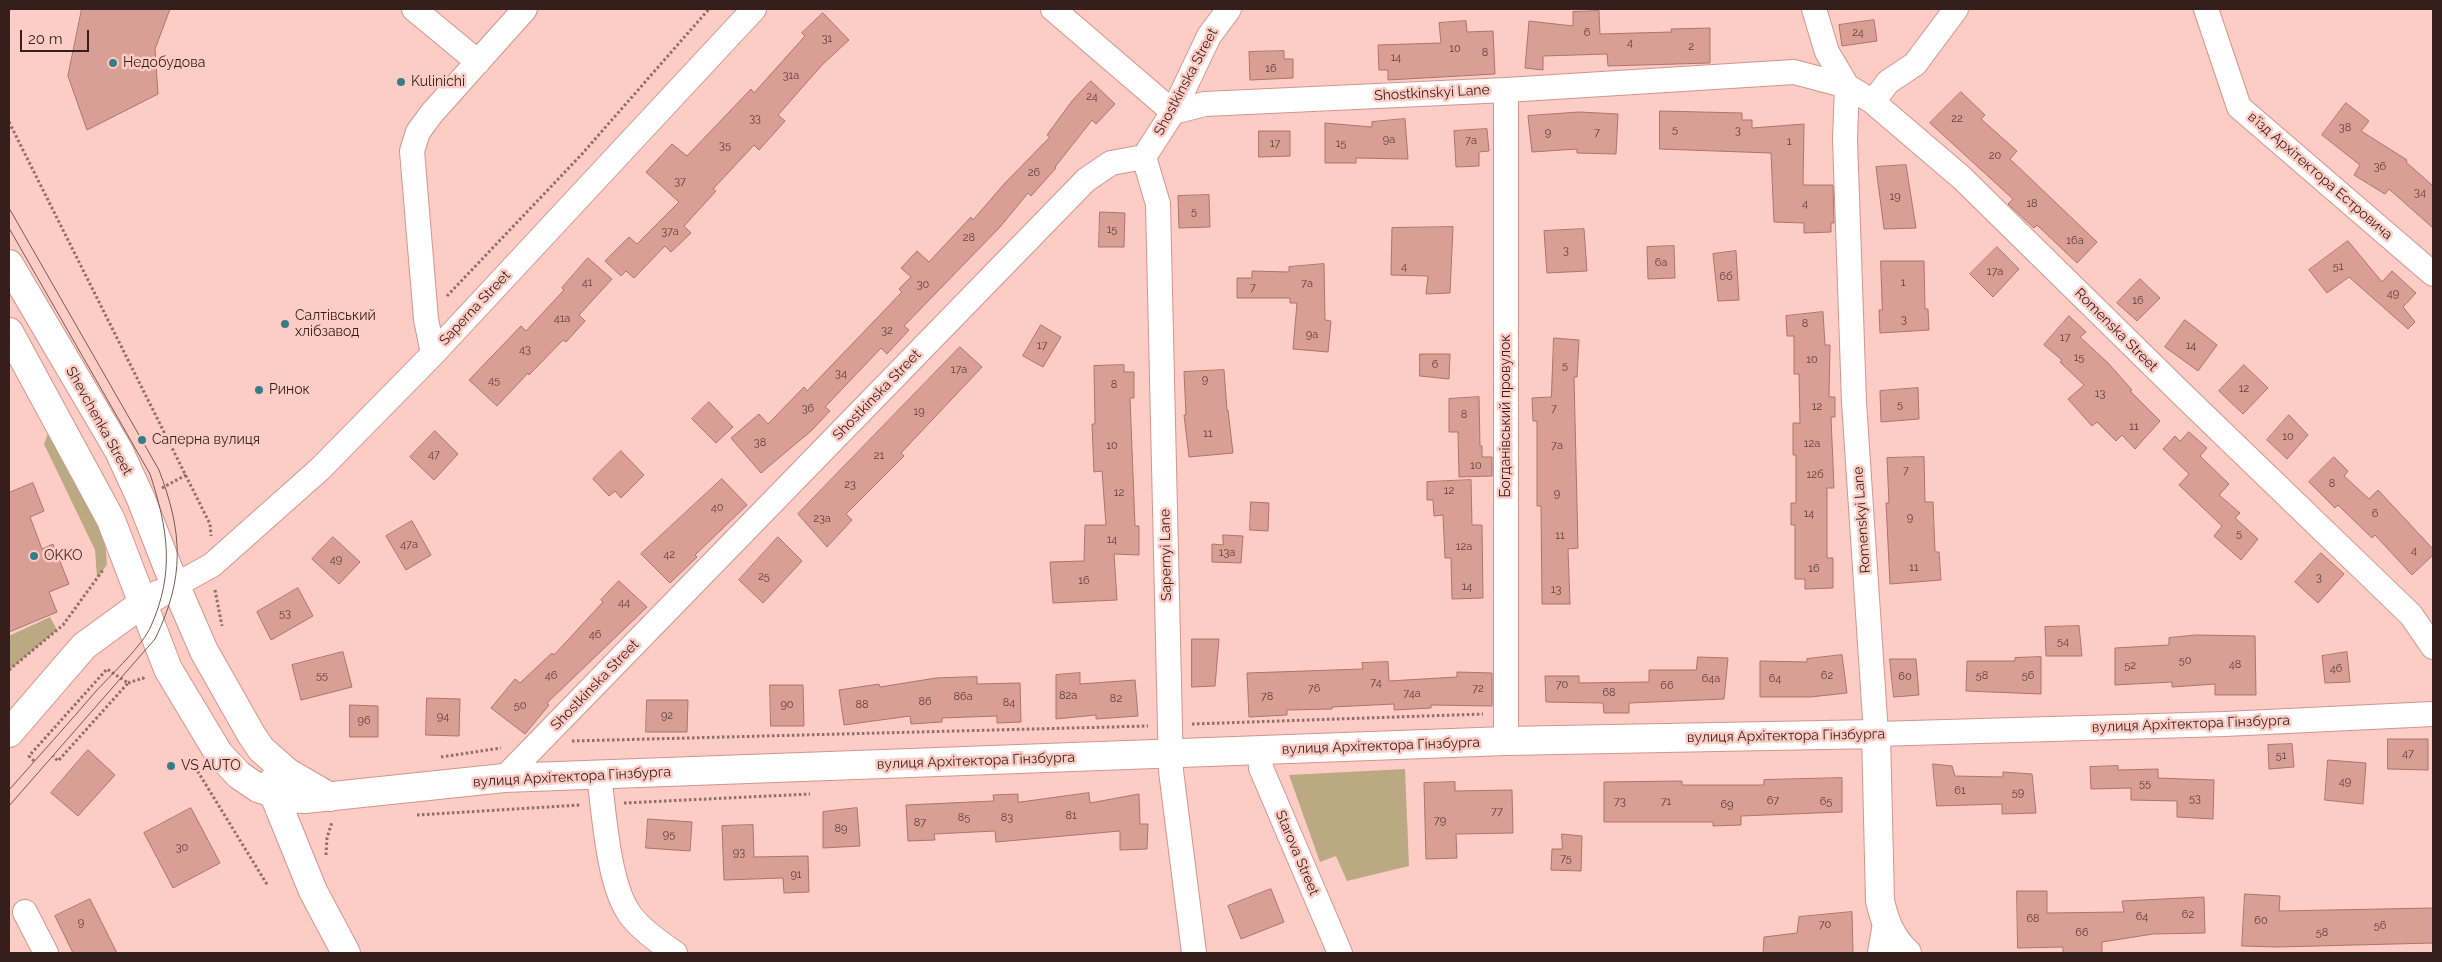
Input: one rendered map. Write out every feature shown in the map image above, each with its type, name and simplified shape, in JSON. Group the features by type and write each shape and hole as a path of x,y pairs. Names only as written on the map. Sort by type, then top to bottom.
{"main road":[{"name":"Shevchenka Street","path":"9,264 119,452 142,499 176,585 217,676 250,734 271,759 331,808"},
{"path":"9,332 111,520 168,669 219,754 239,775 274,795"},
{"path":"9,733 84,646 142,603 176,585"},
{"name":"вулиця Архітектора Гінзбурга","path":"274,795 304,799 331,808 504,778 1506,741 1876,734"},
{"name":"Romenskyi Lane","path":"1876,734 1880,901 1885,923"},
{"path":"271,759 274,795 313,891 346,953"},
{"path":"1885,923 1899,945 1907,953"}],"street":[{"path":"414,9 478,62"},
{"path":"433,354 426,319 412,150 418,132 525,9"},
{"name":"Saperna Street","path":"176,585 212,565 320,469 433,354 754,9"},
{"path":"1053,9 1173,112"},
{"name":"Shostkinska Street","path":"504,778 1086,180 1111,163 1144,157 1173,112 1209,36 1230,9"},
{"name":"Romenska Street","path":"1814,9 1827,52 1847,86 1873,102 1962,178 2183,396 2411,615 2433,647"},
{"path":"1873,102 1888,82 1915,64 1956,9"},
{"name":"в’їзд Архітектора Естровича","path":"2206,9 2239,107 2433,274"},
{"name":"Shostkinskyi Lane","path":"1173,112 1206,104 1506,90 1794,72 1847,86"},
{"name":"Romenskyi Lane","path":"1847,86 1845,138 1854,402 1876,734"},
{"name":"Богданівський провулок","path":"1506,90 1506,741"},
{"name":"Sapernyi Lane","path":"1144,157 1158,204 1172,778 1194,953"},
{"name":"вулиця Архітектора Гінзбурга","path":"1876,734 2225,724 2433,714"},
{"name":"Starova Street","path":"1260,751 1261,768 1340,953"},
{"path":"599,775 612,871 627,910 657,940 675,953"},
{"path":"25,912 46,953"},
{"name":"Romenskyi Lane","path":"1880,953 1885,923"}],"path":[{"path":"426,319 582,154 709,9"},
{"path":"9,122 210,524 212,565 224,633"},
{"path":"156,491 186,475"},
{"path":"9,670 64,625 106,565"},
{"path":"34,761 29,756 107,669 128,683"},
{"path":"53,756 58,761 128,683 143,678 148,686"},
{"path":"434,758 539,742 1506,714"},
{"path":"191,760 268,886"},
{"path":"410,815 603,804"},
{"path":"325,859 331,808"}],"shaded area":[{"path":"49,431 105,542 107,565 97,578 95,550 44,444"},
{"path":"50,617 57,630 9,670 9,636"},
{"path":"1405,769 1409,866 1347,881 1336,856 1320,862 1289,775"}],"building":[{"name":"Недобудова","path":"82,9 170,9 155,49 158,94 87,130 68,76"},
{"path":"1599,11 1600,34 1672,32 1671,29 1710,28 1710,63 1608,66 1607,54 1543,56 1543,70 1525,68 1529,21 1573,26 1573,12"},
{"path":"823,13 849,40 822,65 778,115 785,121 759,150 754,145 713,189 716,191 684,226 691,233 671,252 665,246 634,278 626,271 621,276 605,261 629,237 637,244 679,202 646,172 672,144 687,156 751,89 754,93 805,36 802,33"},
{"path":"1874,20 1877,41 1842,46 1839,25"},
{"path":"1466,21 1467,32 1493,31 1495,74 1388,80 1388,70 1379,70 1378,45 1441,43 1439,23"},
{"path":"1284,51 1284,59 1293,59 1293,78 1250,80 1249,52"},
{"path":"1091,81 1115,104 1096,124 1092,120 1056,168 1031,196 1028,193 1000,227 904,326 909,330 887,354 881,348 825,407 830,411 811,431 761,473 731,438 759,414 768,424 804,387 807,391 902,292 899,289 911,277 901,268 917,251 929,262 971,217 973,220 1005,183 1050,137 1047,135 1072,101"},
{"path":"1961,92 1985,115 1981,119 2017,151 2010,159 2097,242 2077,263 2037,225 2034,228 2008,204 2013,199 1930,123"},
{"path":"2346,103 2369,121 2361,131 2407,160 2406,162 2433,186 2433,228 2389,189 2385,194 2354,175 2360,165 2322,135"},
{"path":"1660,111 1742,113 1742,120 1752,120 1752,128 1804,124 1803,185 1833,185 1834,223 1831,223 1831,232 1804,233 1804,223 1774,222 1771,153 1660,149"},
{"path":"1579,112 1618,114 1616,154 1577,153 1577,149 1532,152 1528,116"},
{"path":"1405,119 1408,159 1356,158 1356,163 1325,163 1325,123 1372,127 1372,122"},
{"path":"1487,129 1489,151 1479,152 1479,166 1456,167 1454,131"},
{"path":"1259,131 1290,131 1290,156 1259,157"},
{"path":"1906,165 1916,228 1884,229 1876,167"},
{"path":"1209,195 1210,227 1179,228 1178,196"},
{"path":"1100,212 1125,213 1124,247 1099,247"},
{"path":"1453,227 1450,293 1426,294 1428,276 1391,275 1392,228"},
{"path":"1584,229 1587,271 1547,273 1544,231"},
{"path":"2348,241 2382,282 2392,271 2416,293 2403,307 2415,322 2408,329 2349,277 2327,293 2309,270"},
{"path":"1674,246 1675,278 1648,279 1647,247"},
{"path":"1997,247 2019,269 1993,297 1970,274"},
{"path":"1736,251 1739,300 1718,301 1713,254"},
{"path":"588,258 612,279 579,315 585,321 566,342 563,340 497,406 469,380 521,326 526,331 564,290 562,288"},
{"path":"1881,261 1924,261 1925,309 1928,309 1929,330 1880,333 1879,310 1882,310"},
{"path":"1324,264 1325,320 1331,321 1328,352 1293,349 1297,303 1290,303 1290,298 1237,298 1237,278 1252,278 1252,271 1289,272 1289,267"},
{"path":"2140,279 2160,298 2137,321 2117,303"},
{"path":"1823,312 1825,345 1830,345 1829,397 1835,397 1835,417 1831,417 1834,488 1827,488 1827,558 1833,558 1833,588 1805,589 1805,579 1795,579 1795,525 1791,525 1791,503 1796,503 1796,455 1793,455 1793,423 1800,423 1799,374 1794,374 1794,336 1787,336 1786,316"},
{"path":"2069,316 2086,332 2080,337 2108,363 2132,390 2130,391 2160,421 2135,449 2122,435 2116,441 2097,422 2092,426 2068,399 2084,385 2060,362 2062,360 2044,345"},
{"path":"2185,320 2217,345 2198,371 2165,347"},
{"path":"1041,325 1061,337 1043,367 1023,356"},
{"path":"1554,338 1579,340 1577,377 1574,377 1578,548 1568,549 1570,604 1542,604 1541,506 1537,506 1537,421 1533,421 1532,398 1551,397"},
{"path":"960,347 982,367 901,453 904,456 846,514 852,520 827,547 798,514"},
{"path":"1420,354 1450,354 1449,379 1420,376"},
{"path":"1124,365 1124,372 1134,372 1134,398 1130,398 1135,526 1139,526 1139,555 1114,554 1117,600 1053,603 1050,562 1084,561 1085,525 1106,525 1102,471 1094,472 1092,424 1095,424 1094,366"},
{"path":"2244,365 2268,388 2243,414 2219,391"},
{"path":"1224,370 1233,453 1189,457 1184,415 1186,415 1184,372"},
{"path":"1918,388 1919,419 1881,422 1880,391"},
{"path":"1479,397 1480,446 1482,446 1482,457 1492,457 1492,476 1459,477 1458,432 1449,432 1449,399"},
{"path":"709,402 733,427 716,443 692,419"},
{"path":"2289,415 2308,435 2287,459 2267,440"},
{"path":"435,431 458,454 434,480 410,457"},
{"path":"2189,432 2207,448 2200,456 2229,484 2219,495 2240,513 2235,518 2258,539 2241,560 2214,536 2222,526 2179,485 2189,474 2163,449 2175,436 2180,441"},
{"path":"621,451 644,475 621,498 615,491 609,496 593,479"},
{"path":"1924,457 1925,502 1933,502 1935,552 1939,552 1941,580 1890,584 1886,503 1889,503 1887,458"},
{"path":"2334,457 2348,471 2344,476 2369,499 2378,490 2433,549 2433,555 2412,575 2375,535 2372,538 2338,505 2335,508 2309,482"},
{"path":"722,479 747,505 695,555 697,557 670,583 641,554"},
{"path":"1471,480 1472,525 1482,525 1483,598 1452,599 1451,558 1445,558 1443,515 1434,516 1433,500 1427,500 1427,482"},
{"name":"OKKO","path":"33,483 44,511 30,517 42,549 53,544 69,584 49,592 57,612 9,632 9,493"},
{"path":"1251,502 1269,503 1268,531 1250,530"},
{"path":"412,521 431,555 406,570 386,536"},
{"path":"1223,535 1243,536 1241,563 1212,562 1212,544 1223,545"},
{"path":"333,537 360,562 339,584 312,559"},
{"path":"778,537 802,561 763,603 739,580"},
{"path":"2321,553 2344,574 2318,603 2295,582"},
{"path":"619,581 647,607 547,703 549,705 525,734 491,708 515,679 520,683 552,653 554,655 603,602 601,600"},
{"path":"298,588 313,616 271,640 257,612"},
{"path":"2079,626 2082,656 2046,656 2045,627"},
{"path":"2196,635 2255,636 2256,695 2215,695 2215,684 2172,687 2172,682 2115,685 2115,648 2169,645 2169,638"},
{"path":"1192,639 1219,639 1215,686 1192,687"},
{"path":"343,652 352,687 301,700 292,665"},
{"path":"2347,652 2350,682 2325,683 2322,656"},
{"path":"1842,655 1847,693 1810,697 1760,697 1760,661 1807,662 1807,659"},
{"path":"1698,657 1728,658 1724,699 1629,703 1629,713 1604,713 1603,703 1546,702 1545,676 1579,676 1579,683 1649,682 1649,670 1696,670"},
{"path":"2041,657 2041,694 1966,691 1967,661 2015,661 2015,658"},
{"path":"1890,659 1916,659 1919,695 1894,697"},
{"path":"1388,662 1389,681 1457,677 1457,672 1492,673 1492,706 1431,705 1431,708 1394,710 1394,704 1332,707 1332,709 1287,710 1287,715 1249,717 1247,673 1363,669 1362,663"},
{"path":"1080,673 1080,684 1135,680 1138,716 1096,719 1096,715 1056,719 1056,675"},
{"path":"977,677 977,684 1020,683 1021,722 997,723 997,716 942,718 942,722 911,724 910,716 844,725 839,690 879,684 880,687 936,678"},
{"path":"770,685 803,685 804,726 771,726"},
{"path":"427,698 460,699 459,736 426,735"},
{"path":"647,700 688,700 687,732 646,732"},
{"path":"350,705 378,706 378,737 350,737"},
{"path":"2388,739 2428,739 2428,770 2388,769"},
{"path":"2292,744 2294,767 2269,769 2268,745"},
{"path":"88,750 115,775 78,816 51,793"},
{"path":"2328,760 2366,763 2363,804 2325,800"},
{"path":"1933,764 1952,766 1955,776 2003,777 2003,772 2032,774 2036,813 2002,814 2002,804 1937,806"},
{"path":"2118,766 2118,770 2158,769 2158,778 2214,780 2213,819 2177,817 2177,801 2131,800 2131,788 2091,789 2090,767"},
{"path":"1842,778 1842,812 1741,816 1741,825 1713,826 1713,822 1604,822 1604,782 1682,781 1682,785 1764,785 1764,780"},
{"path":"1455,782 1455,791 1512,790 1513,833 1456,834 1457,858 1426,859 1424,783"},
{"path":"1089,793 1090,803 1139,794 1140,824 1148,824 1147,849 1120,850 1120,831 996,842 995,831 934,834 935,840 908,841 906,805 994,801 993,795 1018,794 1018,802"},
{"path":"191,808 220,863 173,888 144,833"},
{"path":"857,808 860,846 823,848 823,812"},
{"path":"648,819 692,822 690,851 646,848"},
{"path":"753,825 754,857 808,856 809,892 784,893 783,878 724,880 722,826"},
{"path":"1562,834 1582,836 1581,871 1551,870 1552,849 1562,849"},
{"path":"1271,889 1284,922 1241,939 1228,906"},
{"path":"2017,891 2047,891 2047,913 2124,912 2122,901 2204,897 2205,933 2153,934 2102,942 2102,953 2063,953 2063,947 2018,948"},
{"path":"2245,894 2280,896 2279,911 2433,908 2433,943 2277,947 2242,946"},
{"path":"90,899 117,953 73,953 55,916"},
{"path":"1852,912 1853,953 1763,953 1764,937 1797,933 1799,917"}],"tram line":[{"path":"9,208 159,470 173,514 177,555 172,596 155,639 9,806"},
{"path":"9,228 150,474 161,513 166,550 164,587 159,606 147,634 119,668 97,690 9,790"}],"place":[{"name":"Недобудова","path":"113,63"},
{"name":"Kulinichi","path":"401,82"},
{"name":"Салтівський хлібзавод","path":"285,324"},
{"name":"Ринок","path":"259,390"},
{"name":"Саперна вулиця","path":"142,440"},
{"name":"OKKO","path":"34,556"},
{"name":"VS AUTO","path":"171,766"}]}
